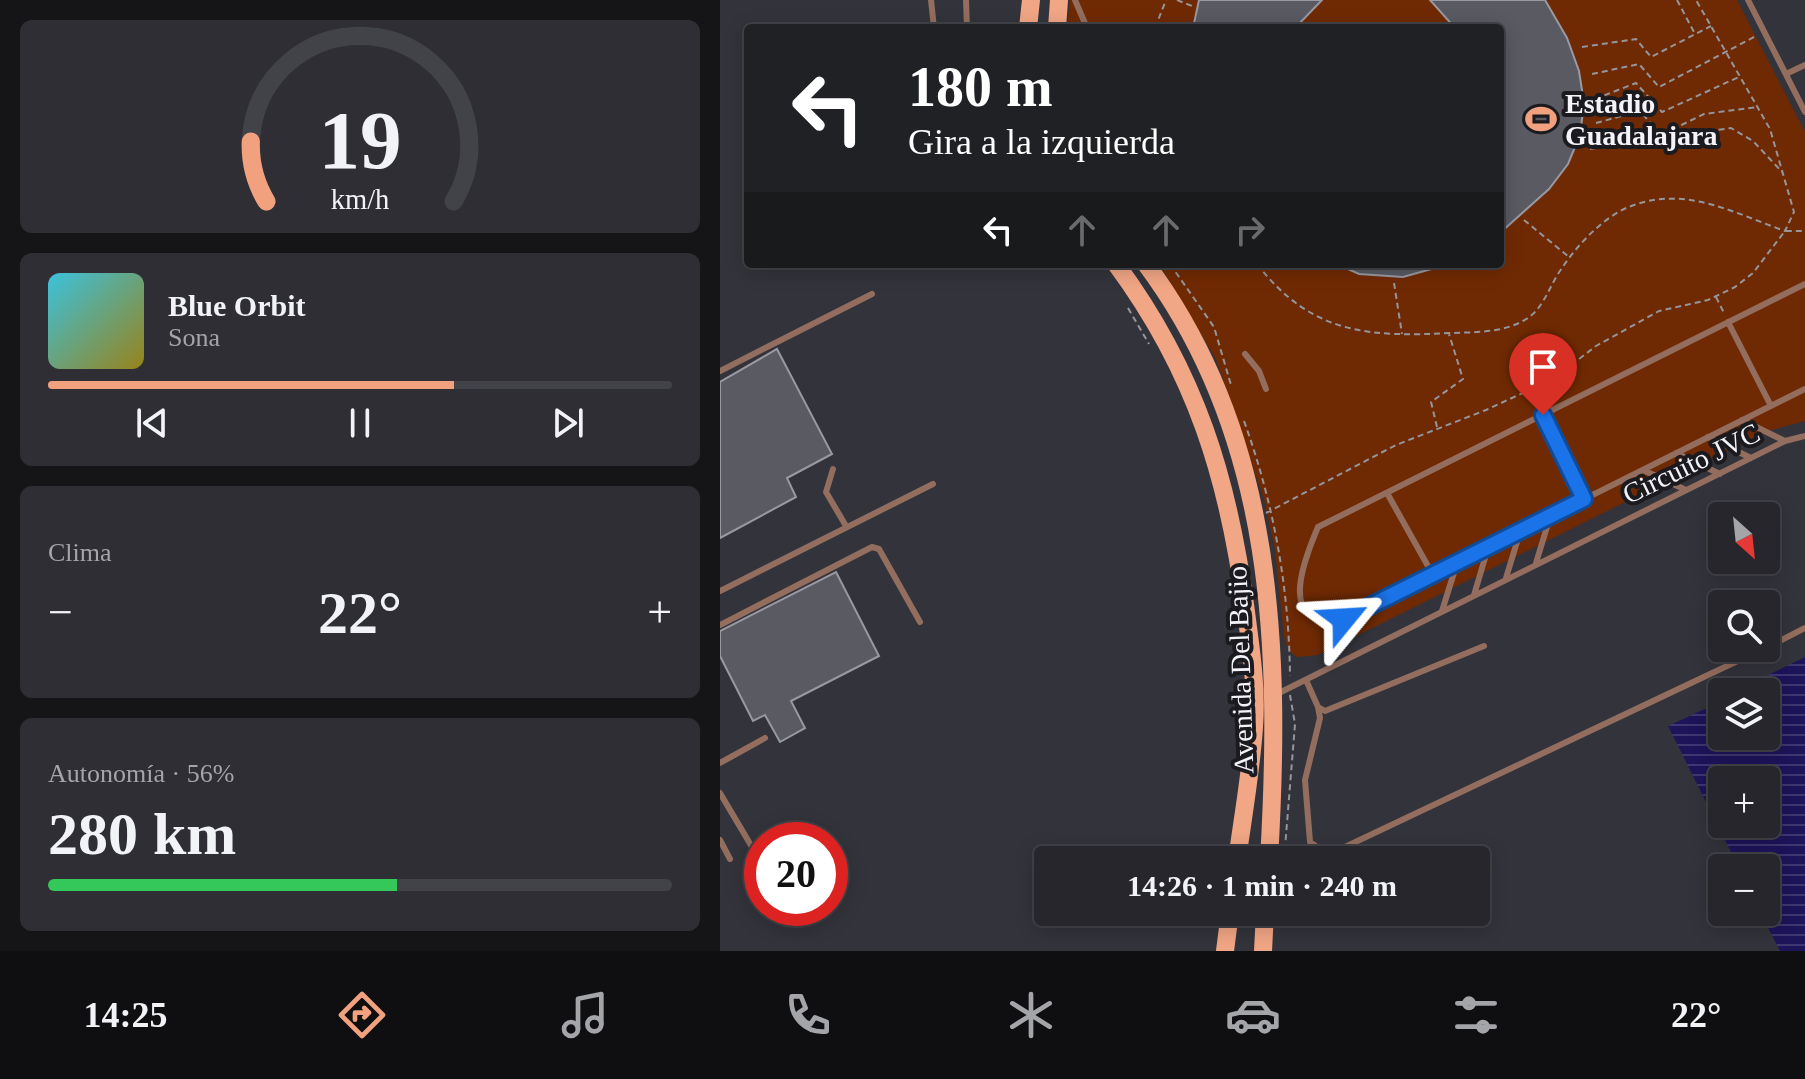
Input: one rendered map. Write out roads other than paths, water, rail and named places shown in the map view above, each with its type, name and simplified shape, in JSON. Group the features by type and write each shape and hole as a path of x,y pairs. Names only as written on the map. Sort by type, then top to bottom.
{"main road":[{"path":"1028,24 1031,0"},
{"path":"1057,24 1059,0"},
{"name":"Avenida Del Bajio","path":"1119,268 1153,314 1182,368 1213,451 1231,517 1244,591 1254,705 1239,846"},
{"name":"Avenida Del Bajio","path":"1149,268 1202,353 1235,433 1254,517 1282,692 1270,846"},
{"path":"1225,951 1228,926"},
{"path":"1263,951 1264,926"}],"lane":[{"path":"931,0 934,24"},
{"path":"966,0 967,24"},
{"path":"1075,0 1085,24"},
{"path":"1748,0 1805,112"},
{"path":"1786,74 1805,65"},
{"path":"1805,284 1318,527 1301,566 1299,597 1311,617 1326,623 1344,619 1805,389"},
{"path":"720,371 872,294"},
{"path":"1728,322 1771,406"},
{"path":"1245,354 1259,371 1266,389"},
{"path":"1543,415 1584,499"},
{"path":"1742,420 1785,441"},
{"name":"Circuito JVC","path":"1254,705 1785,441 1805,436"},
{"path":"1708,437 1751,458"},
{"path":"1676,453 1720,474"},
{"path":"833,469 826,492 846,526"},
{"path":"1643,470 1686,490"},
{"path":"720,591 933,484"},
{"path":"1387,493 1433,575"},
{"path":"1536,563 1551,516"},
{"path":"1506,578 1521,531"},
{"path":"720,625 872,547 879,549 920,622"},
{"path":"1474,595 1488,547"},
{"path":"1442,611 1457,563"},
{"path":"1780,641 1805,628"},
{"path":"1318,707 1325,711 1484,646"},
{"path":"1306,680 1320,718 1305,780 1310,842 1328,855 1736,662"},
{"path":"720,763 765,738"},
{"path":"720,793 744,834"},
{"path":"720,840 730,859"}],"place":[{"name":"Estadio Guadalajara","path":"1541,119"}]}
